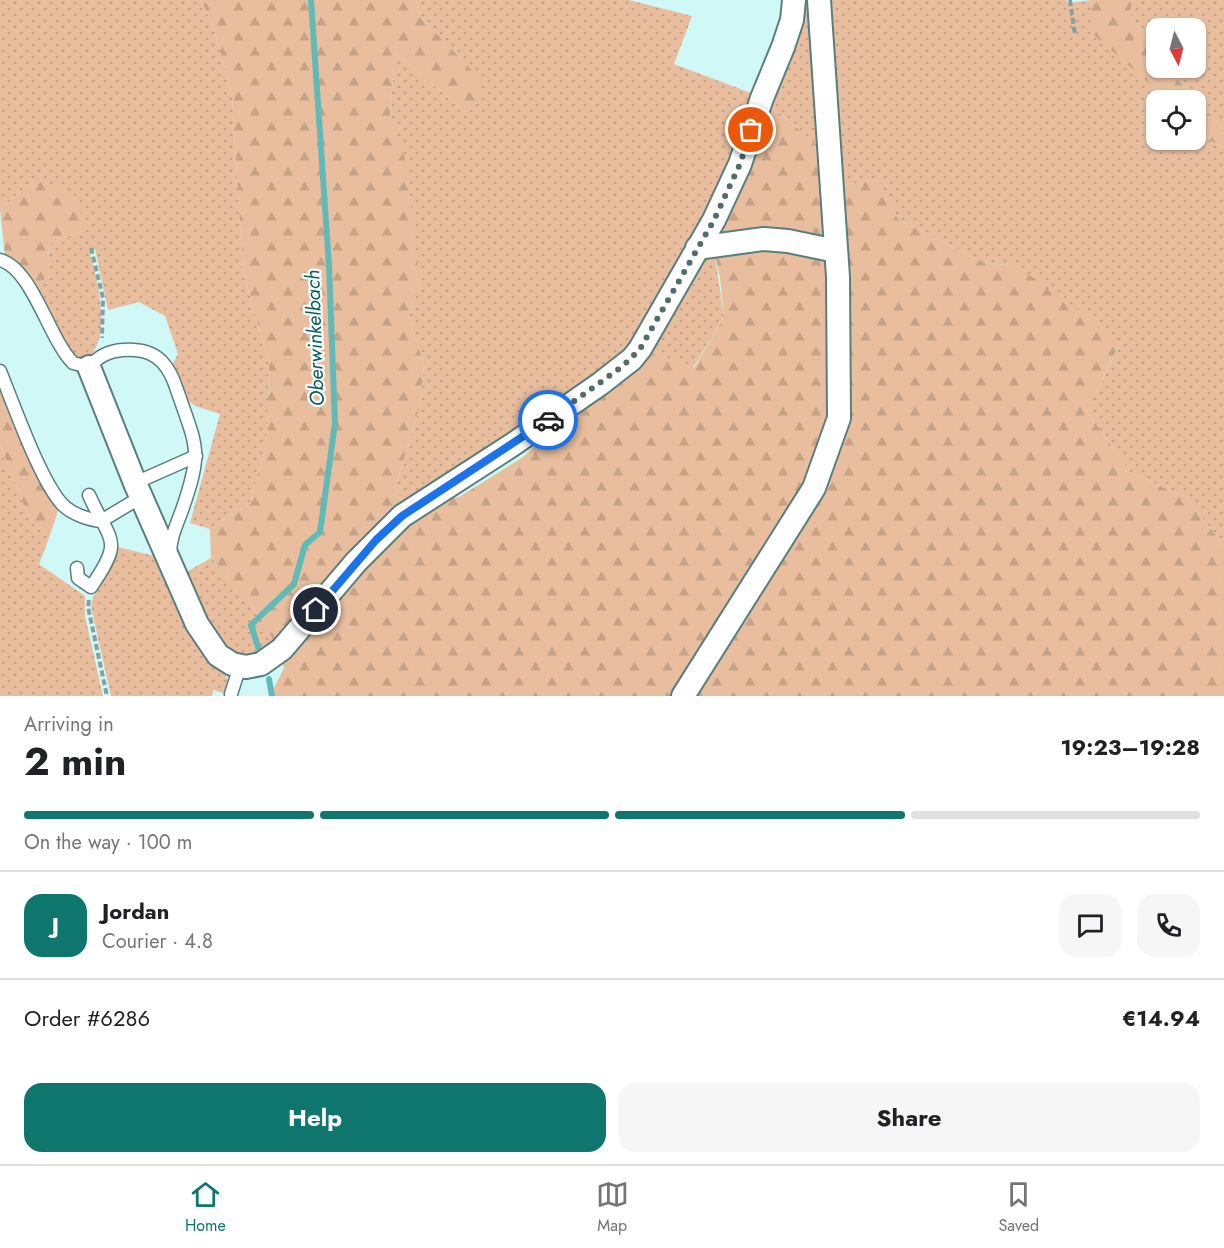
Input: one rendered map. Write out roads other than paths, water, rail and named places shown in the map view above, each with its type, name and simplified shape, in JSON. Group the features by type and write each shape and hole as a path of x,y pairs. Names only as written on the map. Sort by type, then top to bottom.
{"street":[{"path":"95,361 138,490 207,643 222,658 240,666 261,664 282,649 376,540 413,507 512,445 632,359 654,327 714,220 740,164 762,98 788,33 794,0"},
{"path":"683,696 814,488 838,418 836,251 819,0"},
{"path":"697,248 764,239 788,241 836,251"}],"lane":[{"path":"0,260 12,267 26,283 68,358 79,366 95,361 112,351 138,350 154,355 166,365 195,438 196,456 190,488 171,541 171,564"},
{"path":"0,371 42,470 57,498 68,510 101,521"},
{"path":"101,521 138,490 196,456"},
{"path":"77,568 78,578 91,587 109,558 112,546 111,536 89,495"},
{"path":"231,694 240,666"}],"waterway":[{"name":"Oberwinkelbach","path":"258,647 251,625 294,584 305,545 320,532 335,423 329,266 311,0"},
{"name":"Oberwinkelbach","path":"269,679 272,696"}]}
